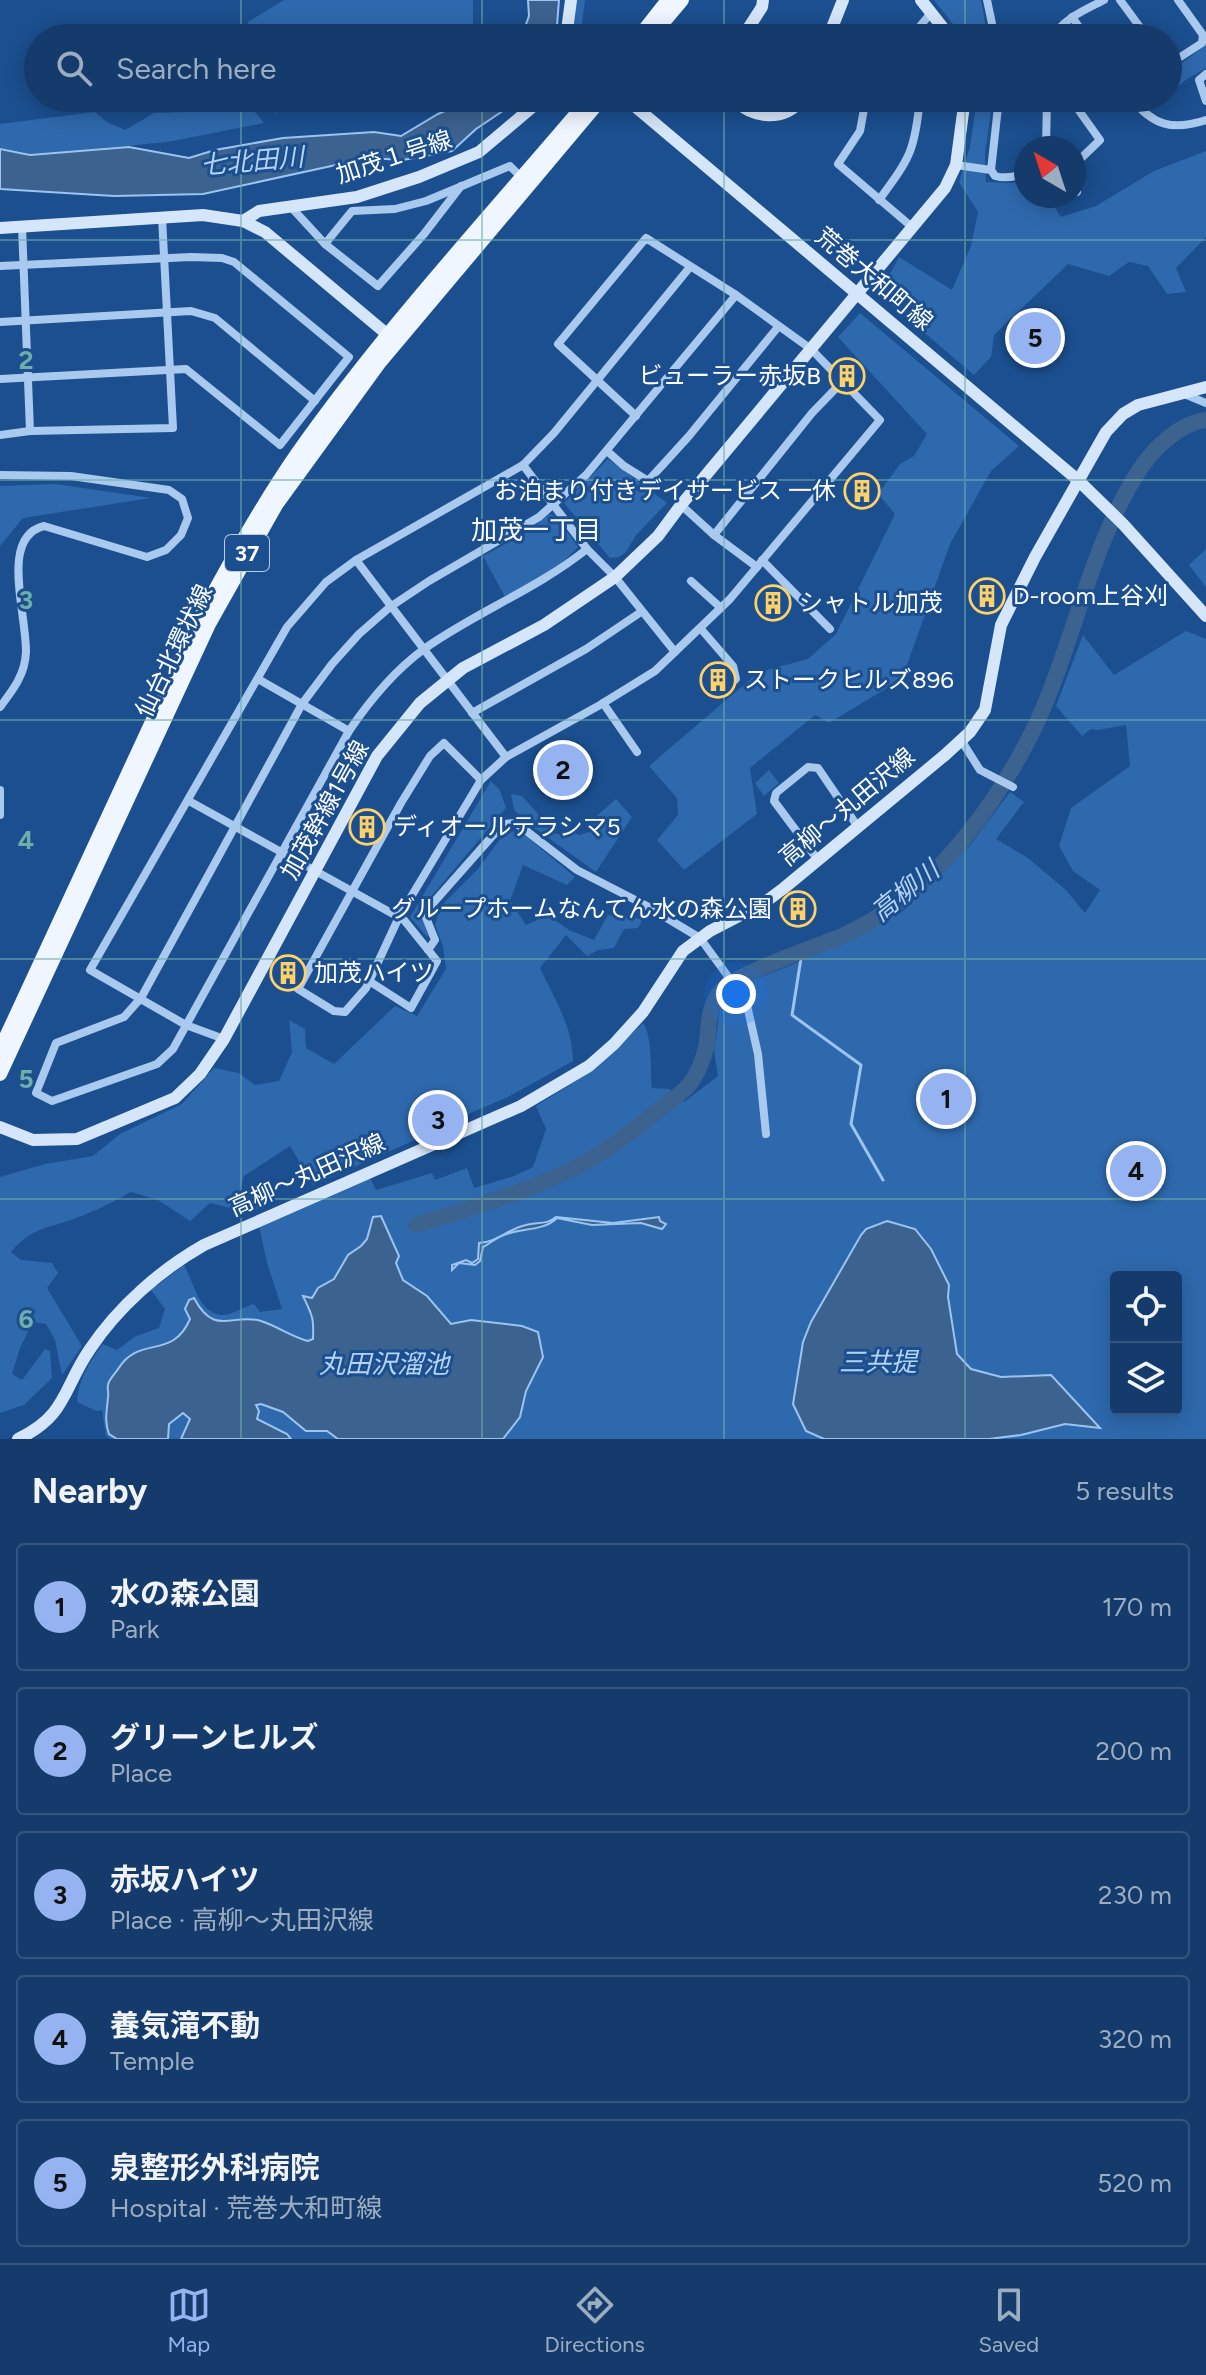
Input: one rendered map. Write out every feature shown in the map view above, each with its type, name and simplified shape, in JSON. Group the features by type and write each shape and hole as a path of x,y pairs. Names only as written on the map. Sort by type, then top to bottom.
{"main road":[{"path":"649,24 668,0"},
{"path":"662,24 682,0"},
{"name":"仙台北環状線","path":"0,1050 149,726 233,557 297,455 578,112"},
{"name":"仙台北環状線","path":"0,1074 203,638 250,548 307,460 393,339 590,112"}],"street":[{"path":"568,24 571,0"},
{"path":"751,24 763,0"},
{"path":"834,24 843,0"},
{"path":"921,0 940,24"},
{"path":"987,0 992,24"},
{"path":"1064,24 1104,0"},
{"path":"1120,0 1138,24"},
{"path":"1178,0 1203,35 1202,43 1182,56"},
{"path":"922,24 931,13"},
{"path":"1072,17 1077,24"},
{"path":"1206,74 1199,80 1206,101"},
{"name":"加茂１号線","path":"243,221 259,211 357,197 419,177 479,152 526,112"},
{"name":"荒巻大和町線","path":"642,112 1079,481 1123,524 1206,616"},
{"path":"756,112 766,116 787,112"},
{"path":"863,112 860,131 838,164 912,227"},
{"path":"879,200 904,167 913,149 918,112"},
{"path":"963,112 956,165 991,170"},
{"path":"997,112 991,170 995,176 1014,177"},
{"path":"1046,136 1047,112"},
{"path":"1080,112 1100,140 1086,153"},
{"path":"1143,112 1165,124 1186,127 1206,120"},
{"name":"加茂幹線1号線","path":"0,1127 33,1140 77,1139 175,1098 200,1074 224,1039 377,756 420,703 447,679 544,625 615,577 658,536 945,188 956,165"},
{"path":"325,244 352,211 395,209 426,201 510,166 522,178"},
{"path":"291,207 325,244 378,286 461,186"},
{"path":"0,228 203,215 243,221 265,232 393,339"},
{"path":"0,435 30,431 173,428 162,217"},
{"path":"22,226 30,431"},
{"path":"481,780 444,743 430,756 298,989 334,1011 345,1012 369,981 399,917 481,780 506,757 655,671 721,608 880,420 811,349 736,295 646,238 558,344 636,416"},
{"path":"0,266 206,256 234,262 349,357 280,445 186,369 0,379"},
{"path":"224,1039 186,1025 90,970 287,627 326,582 356,560 523,465 554,433 690,267"},
{"path":"587,549 559,571 424,650 369,702 349,731 173,1049 157,1064 52,1101 36,1093 56,1043 124,1017 141,998 302,704 332,664 359,634 390,607 555,505 607,451 736,295"},
{"path":"0,322 191,311 215,318 315,401"},
{"path":"607,451 648,481 778,327"},
{"path":"714,535 812,413 842,382"},
{"name":"高柳～丸田沢線","path":"18,1439 53,1416 80,1364 100,1335 150,1283 172,1265 204,1245 521,1106 589,1066 643,1012 683,951 700,938 764,903 961,740 985,710 1001,625 1035,557 1106,432 1123,414 1147,401 1206,387"},
{"path":"1181,393 1206,403"},
{"path":"523,465 587,549 615,577 675,652"},
{"path":"0,475 71,476 169,490 182,499 188,518 181,535 166,550 147,557 44,526 29,529 15,539 8,551"},
{"path":"681,505 714,535 760,564 830,629"},
{"path":"356,560 506,757"},
{"path":"0,707 22,675 26,651 7,567"},
{"path":"691,581 721,608"},
{"path":"472,713 586,649 641,612"},
{"path":"701,629 733,666 736,679 719,693"},
{"path":"258,679 349,731"},
{"path":"603,703 637,752"},
{"path":"961,740 980,770 1013,787"},
{"path":"818,860 774,801 776,793 808,767 818,768 858,827"},
{"path":"0,790 0,815"},
{"path":"189,801 404,920 437,961 411,1008 369,981"},
{"path":"428,950 435,940 425,915 434,902 503,824 516,823 577,870 700,938 746,1001 758,1054 766,1134"}],"shaded area":[{"path":"284,0 473,0 473,24 248,22"},
{"path":"575,0 585,0 582,24 572,24"},
{"path":"934,0 981,0 985,24 953,24"},
{"path":"1206,34 1206,68 1182,83 1182,63 1202,48"},
{"path":"95,112 107,122 125,130 154,113 255,112 264,123 173,141 129,146 31,154 0,148 0,124"},
{"path":"975,112 991,112 985,153 986,182 1014,183 1014,208 1055,208 1061,217 1096,206 1154,171 1206,151 1206,237 1176,268 1186,292 1167,294 1148,266 1129,262 1109,276 1068,264 994,335 991,357 974,375 879,294 899,257 952,290 971,246 978,212 959,182 970,147"},
{"path":"860,313 1019,446 991,471 950,544 902,679 829,723 815,715 750,768 757,814 684,870 657,840 678,815 677,798 649,766 759,672 808,659 836,634 895,514 878,494 900,464 914,456 927,434 838,337"},
{"path":"608,459 667,503 636,535 626,552 610,558 564,503"},
{"path":"56,484 151,498 23,518 0,546 0,486"},
{"path":"549,514 556,516 578,547 560,565 505,597 483,556 526,533"},
{"path":"1206,549 1206,587 1189,565"},
{"path":"1186,631 1206,639 1206,1439 111,1439 106,1436 102,1410 96,1411 77,1402 86,1371 103,1344 117,1350 136,1336 159,1328 165,1309 151,1290 184,1265 202,1303 215,1313 227,1315 254,1304 260,1312 282,1309 259,1226 370,1178 376,1190 432,1173 435,1180 467,1168 474,1188 533,1167 546,1129 536,1106 594,1070 643,1023 650,1045 652,1088 669,1089 684,1102 718,1076 714,1051 720,1008 729,995 744,984 801,961 903,911 970,845 1010,792 1024,802 996,839 1028,858 1066,890 1085,913 1100,890 1073,871 1059,846 1071,808 1130,766 1126,725 1091,729 1082,736 1056,706 1083,635 1114,675"},
{"path":"769,770 779,783 764,796 755,783"},
{"path":"491,781 500,790 506,808 419,911 429,935 427,937 410,917"},
{"path":"511,794 522,796 556,834 565,834 568,830 579,835 589,832 593,819 616,799 632,817 596,872 514,810"},
{"path":"506,831 521,832 575,877 567,885 523,865 510,901 526,925 548,915 569,930 594,940 608,915 643,919 638,928 624,929 614,948 598,950 587,956 566,935 540,968 570,1036 573,1061 508,1097 459,1118 442,1095 411,1113 424,1136 313,1185 290,1146 244,1176 240,1189 260,1207 250,1212 236,1204 230,1208 210,1203 190,1221 158,1200 131,1192 90,1213 27,1237 11,1252 21,1260 52,1263 58,1273 47,1288 82,1346 62,1375 55,1340 46,1324 33,1322 12,1374 22,1380 45,1349 50,1351 52,1378 24,1405 0,1413 0,1177 45,1164 93,1156 120,1134 182,1104 214,1068 239,1073 255,1085 279,1081 292,1052 289,1020 305,1029 306,1048 334,1064 395,1006 417,1016 446,969 443,946 435,925 440,907 478,869"}],"water":[{"path":"528,0 559,0 557,24 526,24"},
{"name":"七北田川","path":"501,112 452,151 403,160 368,158 203,194 114,196 0,189 0,149 30,155 129,147 189,158 215,150 283,138 374,132 401,136 438,114"},
{"name":"丸田沢溜池","path":"381,1216 399,1256 396,1263 403,1280 427,1296 451,1324 471,1320 522,1326 538,1332 543,1357 526,1391 520,1417 503,1439 338,1439 327,1431 306,1431 283,1412 261,1404 256,1405 259,1411 257,1419 291,1439 181,1439 190,1419 183,1413 169,1424 168,1439 117,1439 109,1434 106,1416 110,1381 136,1352 165,1344 183,1332 190,1319 185,1309 189,1300 194,1298 209,1317 217,1320 251,1319 308,1341 313,1339 312,1316 303,1296 312,1298 318,1288 334,1279 348,1255 367,1239 373,1217"},
{"path":"556,1217 613,1223 659,1217 666,1224 662,1229 641,1223 592,1225 557,1218 540,1227 502,1236 520,1227"},
{"name":"三共提","path":"887,1221 915,1229 931,1249 949,1285 957,1354 971,1369 1001,1377 1051,1375 1100,1428 1065,1424 989,1439 824,1439 806,1431 793,1404 803,1342 811,1322 861,1235 866,1229"},
{"path":"500,1237 483,1247 480,1261 475,1265 459,1263 452,1270 452,1265 466,1260 472,1263 478,1259 479,1243"}],"waterway":[{"name":"高柳川","path":"416,1225 554,1178 611,1146 691,1082 707,1042 711,1009 721,991 729,984 871,921 899,902 948,857 990,804 1041,714 1105,536 1140,469 1168,438 1187,426 1206,420"},
{"path":"802,952 792,1015 861,1065 851,1124 883,1180"}],"place":[{"name":"泉整形外科病院","path":"1035,338"},
{"name":"ビューラー赤坂B","path":"847,376"},
{"name":"お泊まり付きデイサービス 一休","path":"862,491"},
{"name":"D-room上谷刈","path":"987,596"},
{"name":"シャトル加茂","path":"773,603"},
{"name":"ストークヒルズ896","path":"718,680"},
{"name":"グリーンヒルズ","path":"563,770"},
{"name":"ディオールテラシマ5","path":"367,827"},
{"name":"グループホームなんてん水の森公園","path":"798,909"},
{"name":"加茂ハイツ","path":"288,973"},
{"name":"水の森公園","path":"946,1099"},
{"name":"赤坂ハイツ","path":"438,1120"},
{"name":"養気滝不動","path":"1136,1171"}],"district":[{"name":"加茂一丁目","path":"536,530"}]}
